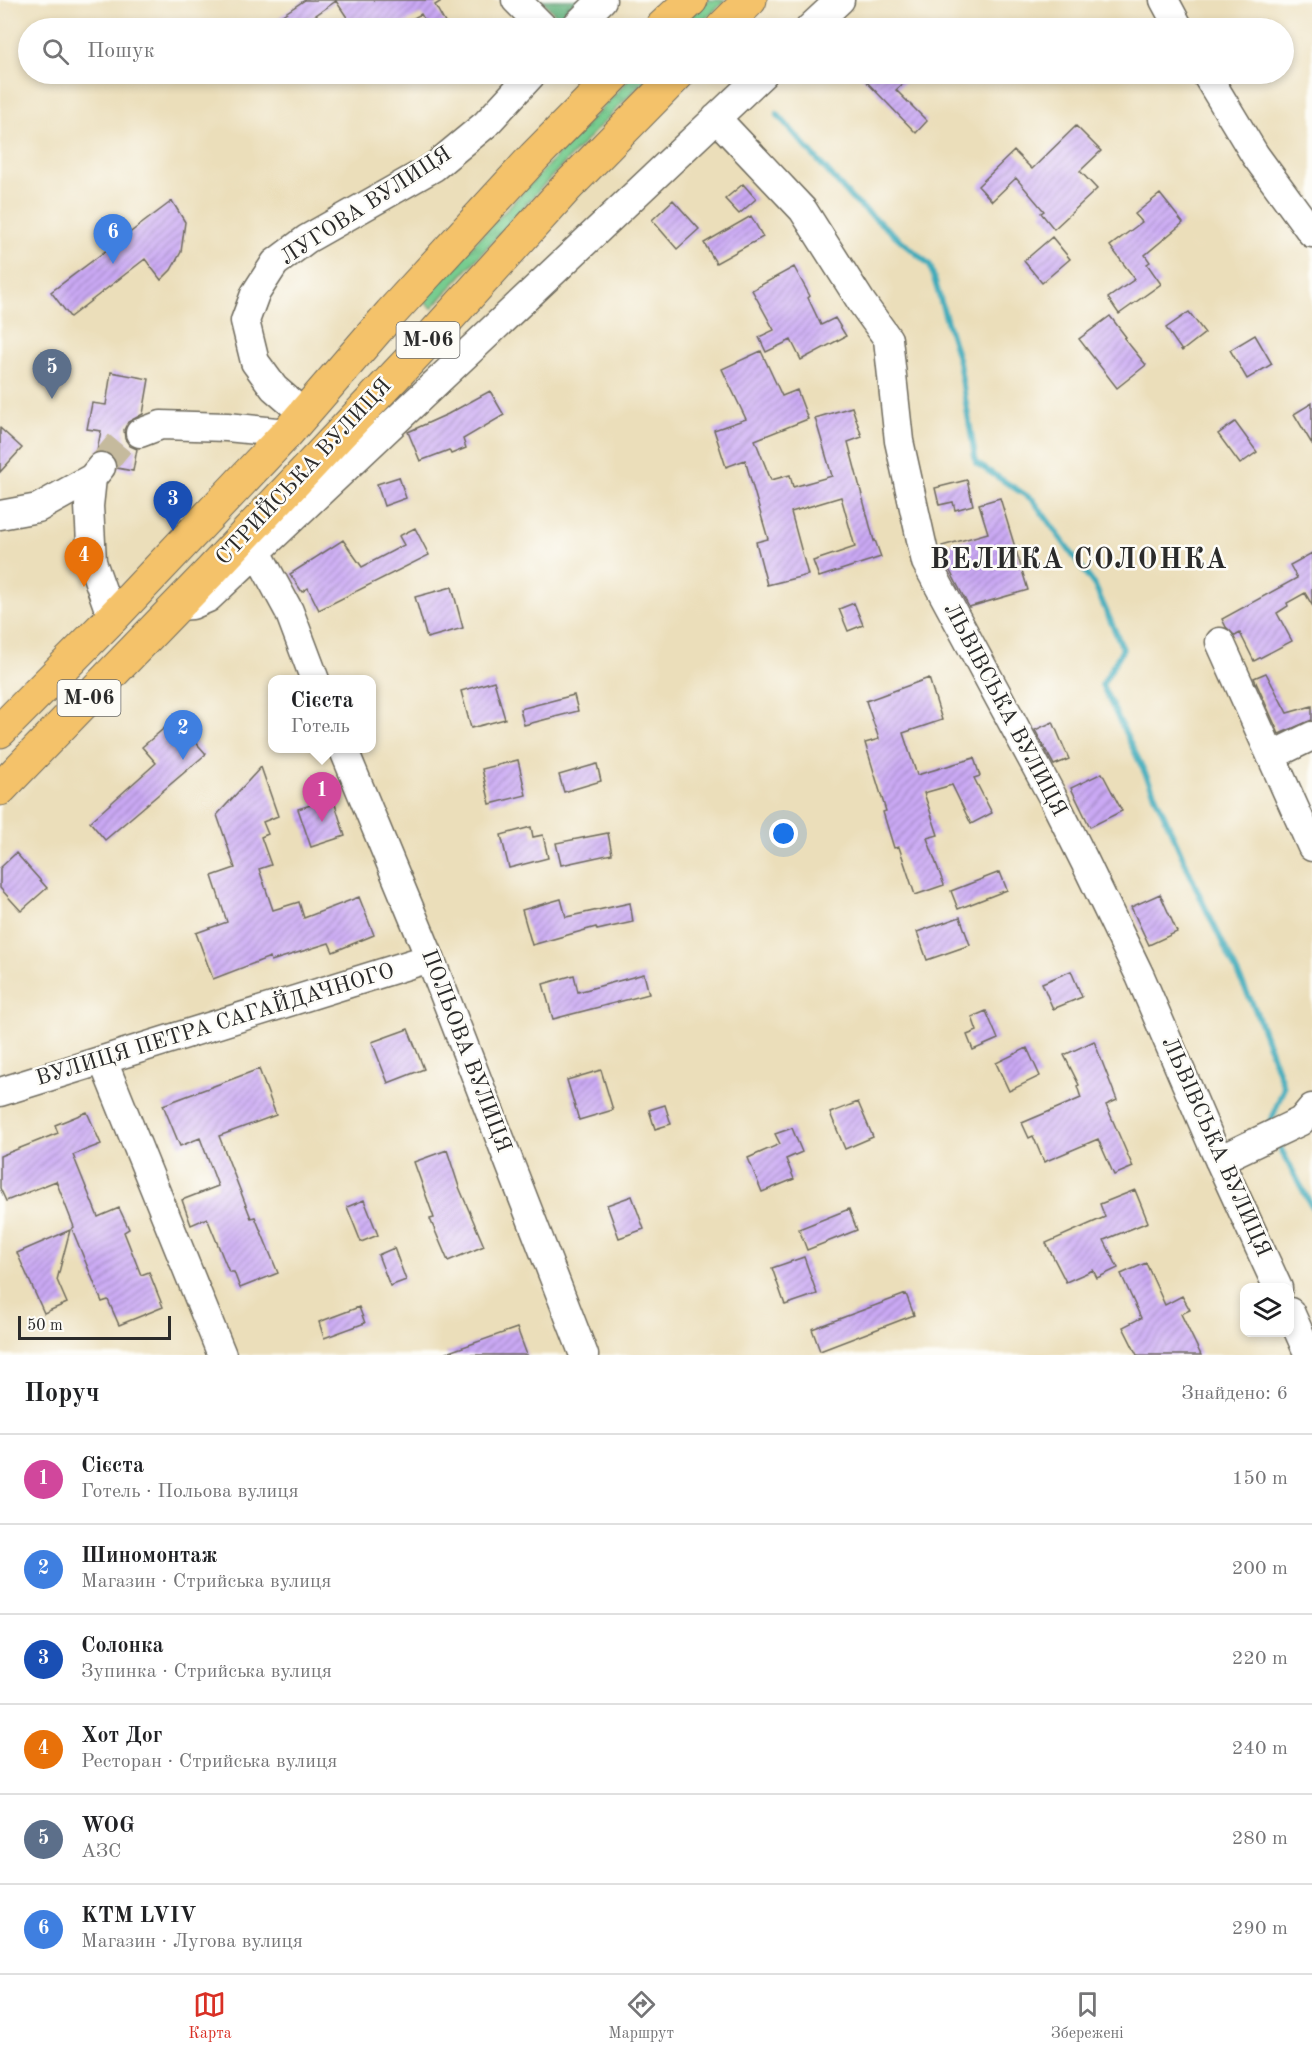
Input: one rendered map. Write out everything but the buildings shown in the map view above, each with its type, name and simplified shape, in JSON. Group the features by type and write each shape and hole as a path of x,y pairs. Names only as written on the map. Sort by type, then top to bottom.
{"highway":[{"path":"672,18 691,0"},
{"path":"732,18 750,0"},
{"name":"СТРИЙСЬКА ВУЛИЦЯ","path":"0,731 112,618 296,423 391,313 518,174 606,84"},
{"name":"СТРИЙСЬКА ВУЛИЦЯ","path":"0,789 177,606 424,345 567,187 668,84"}],"street":[{"path":"516,0 534,18"},
{"path":"584,18 602,0"},
{"path":"821,18 840,0"},
{"path":"1164,0 1174,18"},
{"name":"ЛУГОВА ВУЛИЦЯ","path":"296,423 255,362 245,321 255,294 275,263 307,239 434,167 486,123 523,84"},
{"path":"177,606 192,605 208,598 752,84"},
{"path":"1212,84 1255,155 1312,233"},
{"name":"ЛЬВІВСЬКА ВУЛИЦЯ","path":"716,118 803,210 862,303 888,339 899,441 926,562 1052,796 1090,873 1140,976 1219,1160 1276,1283"},
{"path":"140,433 161,426 228,427 296,423"},
{"path":"0,515 38,508 97,472 89,506 92,562 112,618"},
{"path":"257,552 289,612 313,675"},
{"path":"1220,642 1312,847"},
{"path":"1271,756 1312,736"},
{"name":"ПОЛЬОВА ВУЛИЦЯ","path":"345,753 430,958 584,1355"},
{"name":"ВУЛИЦЯ ПЕТРА САГАЙДАЧНОГО","path":"0,1092 430,958"},
{"path":"103,1061 222,1355"},
{"path":"1219,1160 1300,1121 1312,1108"},
{"path":"1294,1321 1309,1355"}],"green space":[{"path":"542,0 580,0 564,18 558,18"},
{"path":"708,0 726,0 706,18 689,18"},
{"path":"625,84 640,84 551,177 432,308 422,299"}],"waterway":[{"path":"777,114 852,199 930,265 959,362 976,463 1033,500 1095,586 1123,649 1102,685 1255,1009 1284,1087 1269,1126"},
{"path":"1277,1142 1312,1207"}],"tunnel":[{"path":"102,465 120,443 140,433"}],"place":[{"name":"KTM LVIV","path":"113,264"},
{"name":"WOG","path":"52,399"},
{"name":"Солонка","path":"173,531"},
{"name":"Хот Дог","path":"84,587"},
{"name":"Шиномонтаж","path":"183,760"},
{"name":"Сієста","path":"322,822"}],"district":[{"name":"ВЕЛИКА СОЛОНКА","path":"1079,561"}]}
